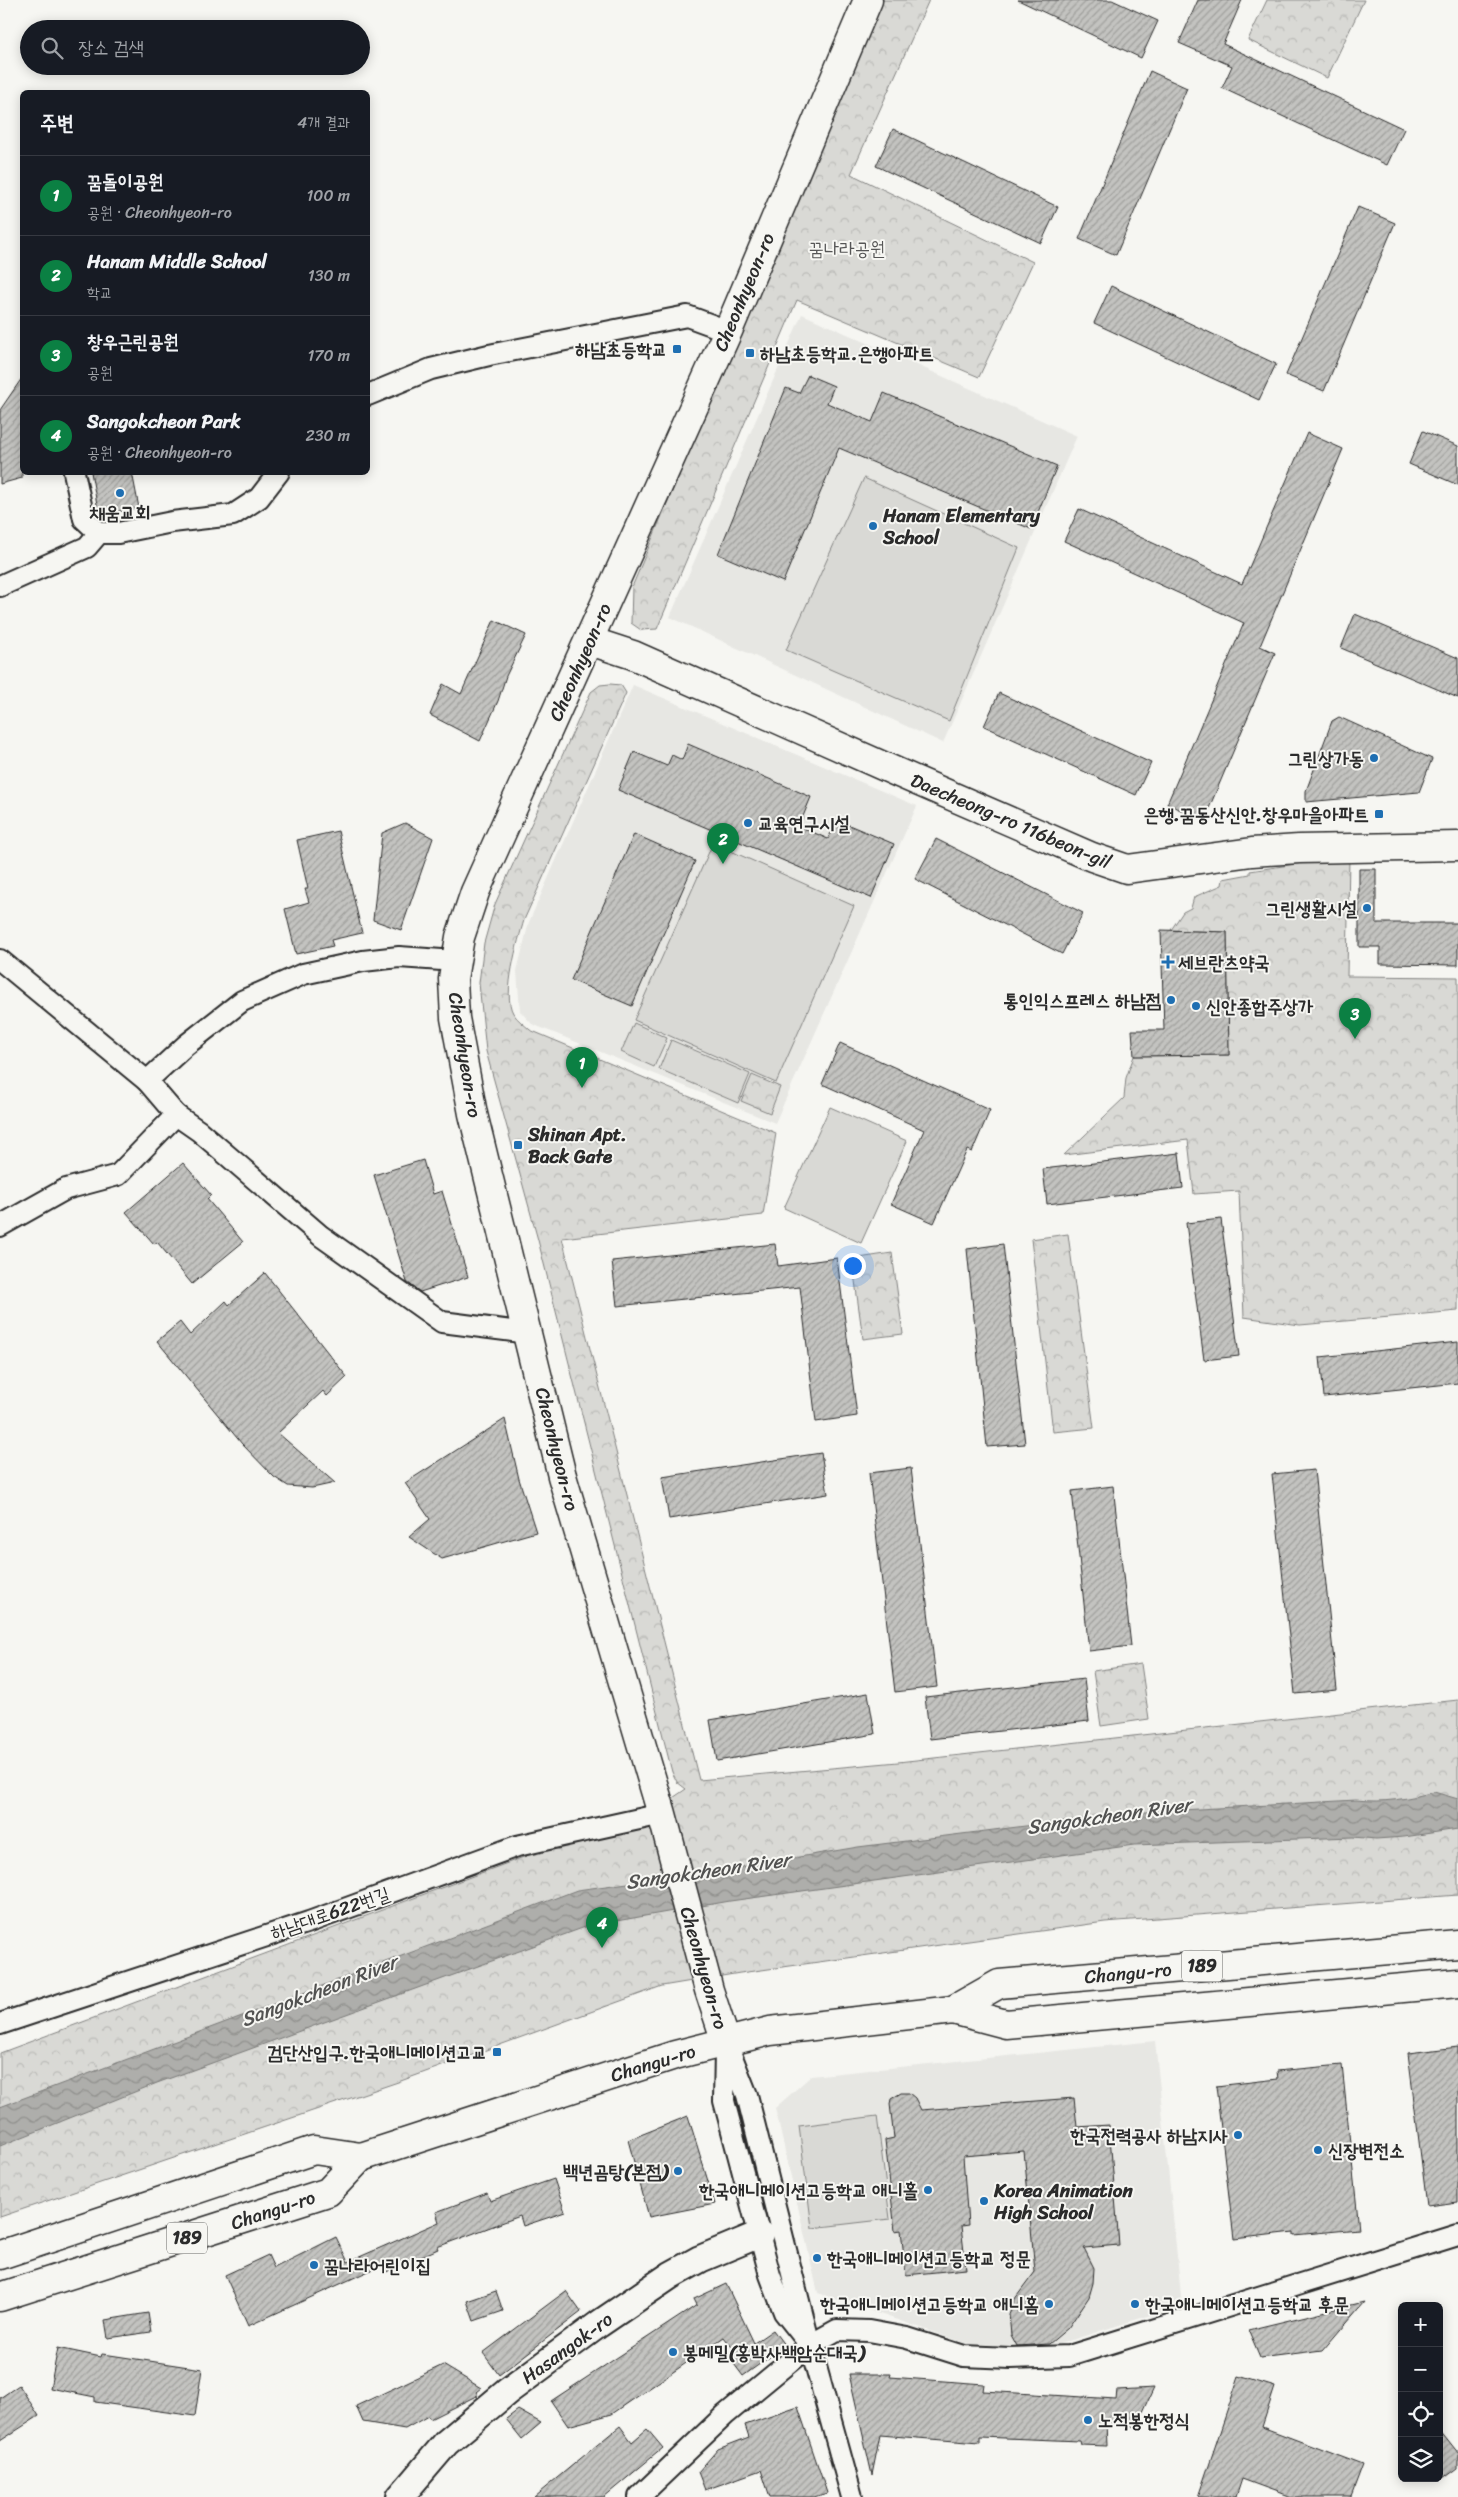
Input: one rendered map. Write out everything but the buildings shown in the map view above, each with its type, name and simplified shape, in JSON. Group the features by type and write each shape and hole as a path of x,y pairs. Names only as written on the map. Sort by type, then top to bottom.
{"main road":[{"name":"Cheonhyeon-ro","path":"726,2042 709,1988 662,1814 562,1476 473,1114 455,1018 452,979 460,937 475,892 728,331 868,0"},
{"name":"Daecheong-ro 116beon-gil","path":"590,640 633,655 1092,857 1127,869 1252,852 1299,849 1458,846"},
{"name":"Changu-ro","path":"953,2010 999,1984 1458,1944"},
{"name":"Changu-ro","path":"0,2255 314,2150 362,2157 675,2055 770,2031 953,2010 1006,2024 1458,1983"},
{"name":"Changu-ro","path":"0,2297 328,2192 362,2157"}],"street":[{"path":"370,394 431,370 472,359 687,316 728,331"},
{"path":"75,475 84,519 99,533 118,533 172,522 233,515 259,498 277,475"},
{"path":"0,586 87,547 99,533"},
{"path":"147,1081 186,1045 242,1001 303,974 363,961 399,957 456,960"},
{"path":"0,960 147,1081 176,1116 199,1132 321,1236 442,1322 528,1333"},
{"path":"0,1226 66,1189 118,1175 176,1116"},
{"name":"하남대로622번길","path":"0,2024 309,1922 517,1846 662,1814"},
{"path":"726,2042 724,2100 770,2275 784,2312 810,2344"},
{"path":"726,2042 747,2095 810,2344 852,2497"},
{"name":"Hasangok-ro","path":"400,2497 446,2443 508,2391 599,2324 678,2271 700,2259 760,2234"},
{"path":"639,2497 725,2416 810,2344 837,2330 861,2331 907,2338 964,2356 1010,2358 1069,2356 1458,2235"}],"shaded area":[{"name":"Hanam Elementary School","path":"802,314 1077,436 943,743 670,617"},
{"path":"633,685 917,806 775,1123 532,1024 520,1011 517,971 529,922"},
{"name":"Korea Animation High School","path":"1155,2041 1182,2305 1012,2359 818,2293 775,2108 811,2076"}],"green space":[{"name":"꿈나라공원","path":"878,0 929,0 851,174 1033,262 979,377 797,300 657,629 641,630 631,623 632,587"},
{"path":"1267,0 1364,0 1327,78 1248,40"},
{"path":"864,478 1019,548 949,721 786,650"},
{"path":"600,685 621,685 626,693 524,920 510,981 510,1004 513,1013 530,1030 776,1133 763,1215 562,1238 699,1780 898,1762 1458,1700 1458,1895 1105,1922 740,1973 662,1986 398,2082 0,2217 0,2053 585,1834 630,1827 686,1789 677,1782 672,1772 538,1240 486,1051 479,983 484,943 495,904 591,692"},
{"path":"713,843 854,906 776,1083 634,1020"},
{"path":"1349,856 1347,976 1458,977 1458,1311 1300,1325 1244,1317 1239,1191 1194,1194 1188,1140 1064,1155 1124,1098 1126,1078 1134,1056 1229,1055 1227,932 1171,930 1183,912 1191,908 1194,897 1222,885 1223,879 1250,874 1250,871"},
{"path":"634,1023 667,1038 654,1067 621,1052"},
{"path":"671,1040 750,1074 738,1103 659,1069"},
{"path":"752,1075 780,1087 770,1113 741,1101"},
{"path":"830,1107 907,1141 861,1243 784,1208"},
{"path":"1068,1234 1094,1428 1053,1432 1031,1239"},
{"path":"892,1253 903,1334 863,1339 852,1259"},
{"path":"1141,1664 1149,1719 1101,1726 1093,1671"},
{"path":"877,2116 890,2219 812,2228 799,2126"}],"water":[{"name":"Sangokcheon River","path":"1434,1792 1458,1799 1458,1829 1376,1839 1353,1837 1134,1845 730,1901 588,1926 157,2083 0,2146 0,2107 577,1890 722,1870 858,1847 1129,1813 1356,1800 1386,1801"}],"place":[{"name":"하남초등학교","path":"677,349"},
{"name":"하남초등학교.은행아파트","path":"750,353"},
{"name":"채움교회","path":"120,493"},
{"name":"Hanam Elementary School","path":"873,526"},
{"name":"그린상가동","path":"1374,758"},
{"name":"은행.꿈동산신안.창우마을아파트","path":"1379,814"},
{"name":"교육연구시설","path":"748,823"},
{"name":"Hanam Middle School","path":"723,864"},
{"name":"그린생활시설","path":"1367,908"},
{"name":"세브란츠약국","path":"1168,962"},
{"name":"통인익스프레스 하남점","path":"1171,1000"},
{"name":"신안종합주상가","path":"1196,1006"},
{"name":"창우근린공원","path":"1355,1039"},
{"name":"꿈돌이공원","path":"582,1088"},
{"name":"Shinan Apt. Back Gate","path":"518,1145"},
{"name":"Sangokcheon Park","path":"602,1948"},
{"name":"검단산입구.한국애니메이션고교","path":"497,2052"},
{"name":"한국전력공사 하남지사","path":"1238,2135"},
{"name":"신장변전소","path":"1318,2150"},
{"name":"백년곰탕(본점)","path":"678,2171"},
{"name":"한국애니메이션고등학교 애니홀","path":"928,2190"},
{"name":"Korea Animation High School","path":"984,2201"},
{"name":"한국애니메이션고등학교 정문","path":"817,2258"},
{"name":"꿈나라어린이집","path":"314,2265"},
{"name":"한국애니메이션고등학교 애니홈","path":"1049,2304"},
{"name":"한국애니메이션고등학교 후문","path":"1135,2304"},
{"name":"봉메밀(홍박사백암순대국)","path":"673,2352"},
{"name":"노적봉한정식","path":"1088,2420"}]}
